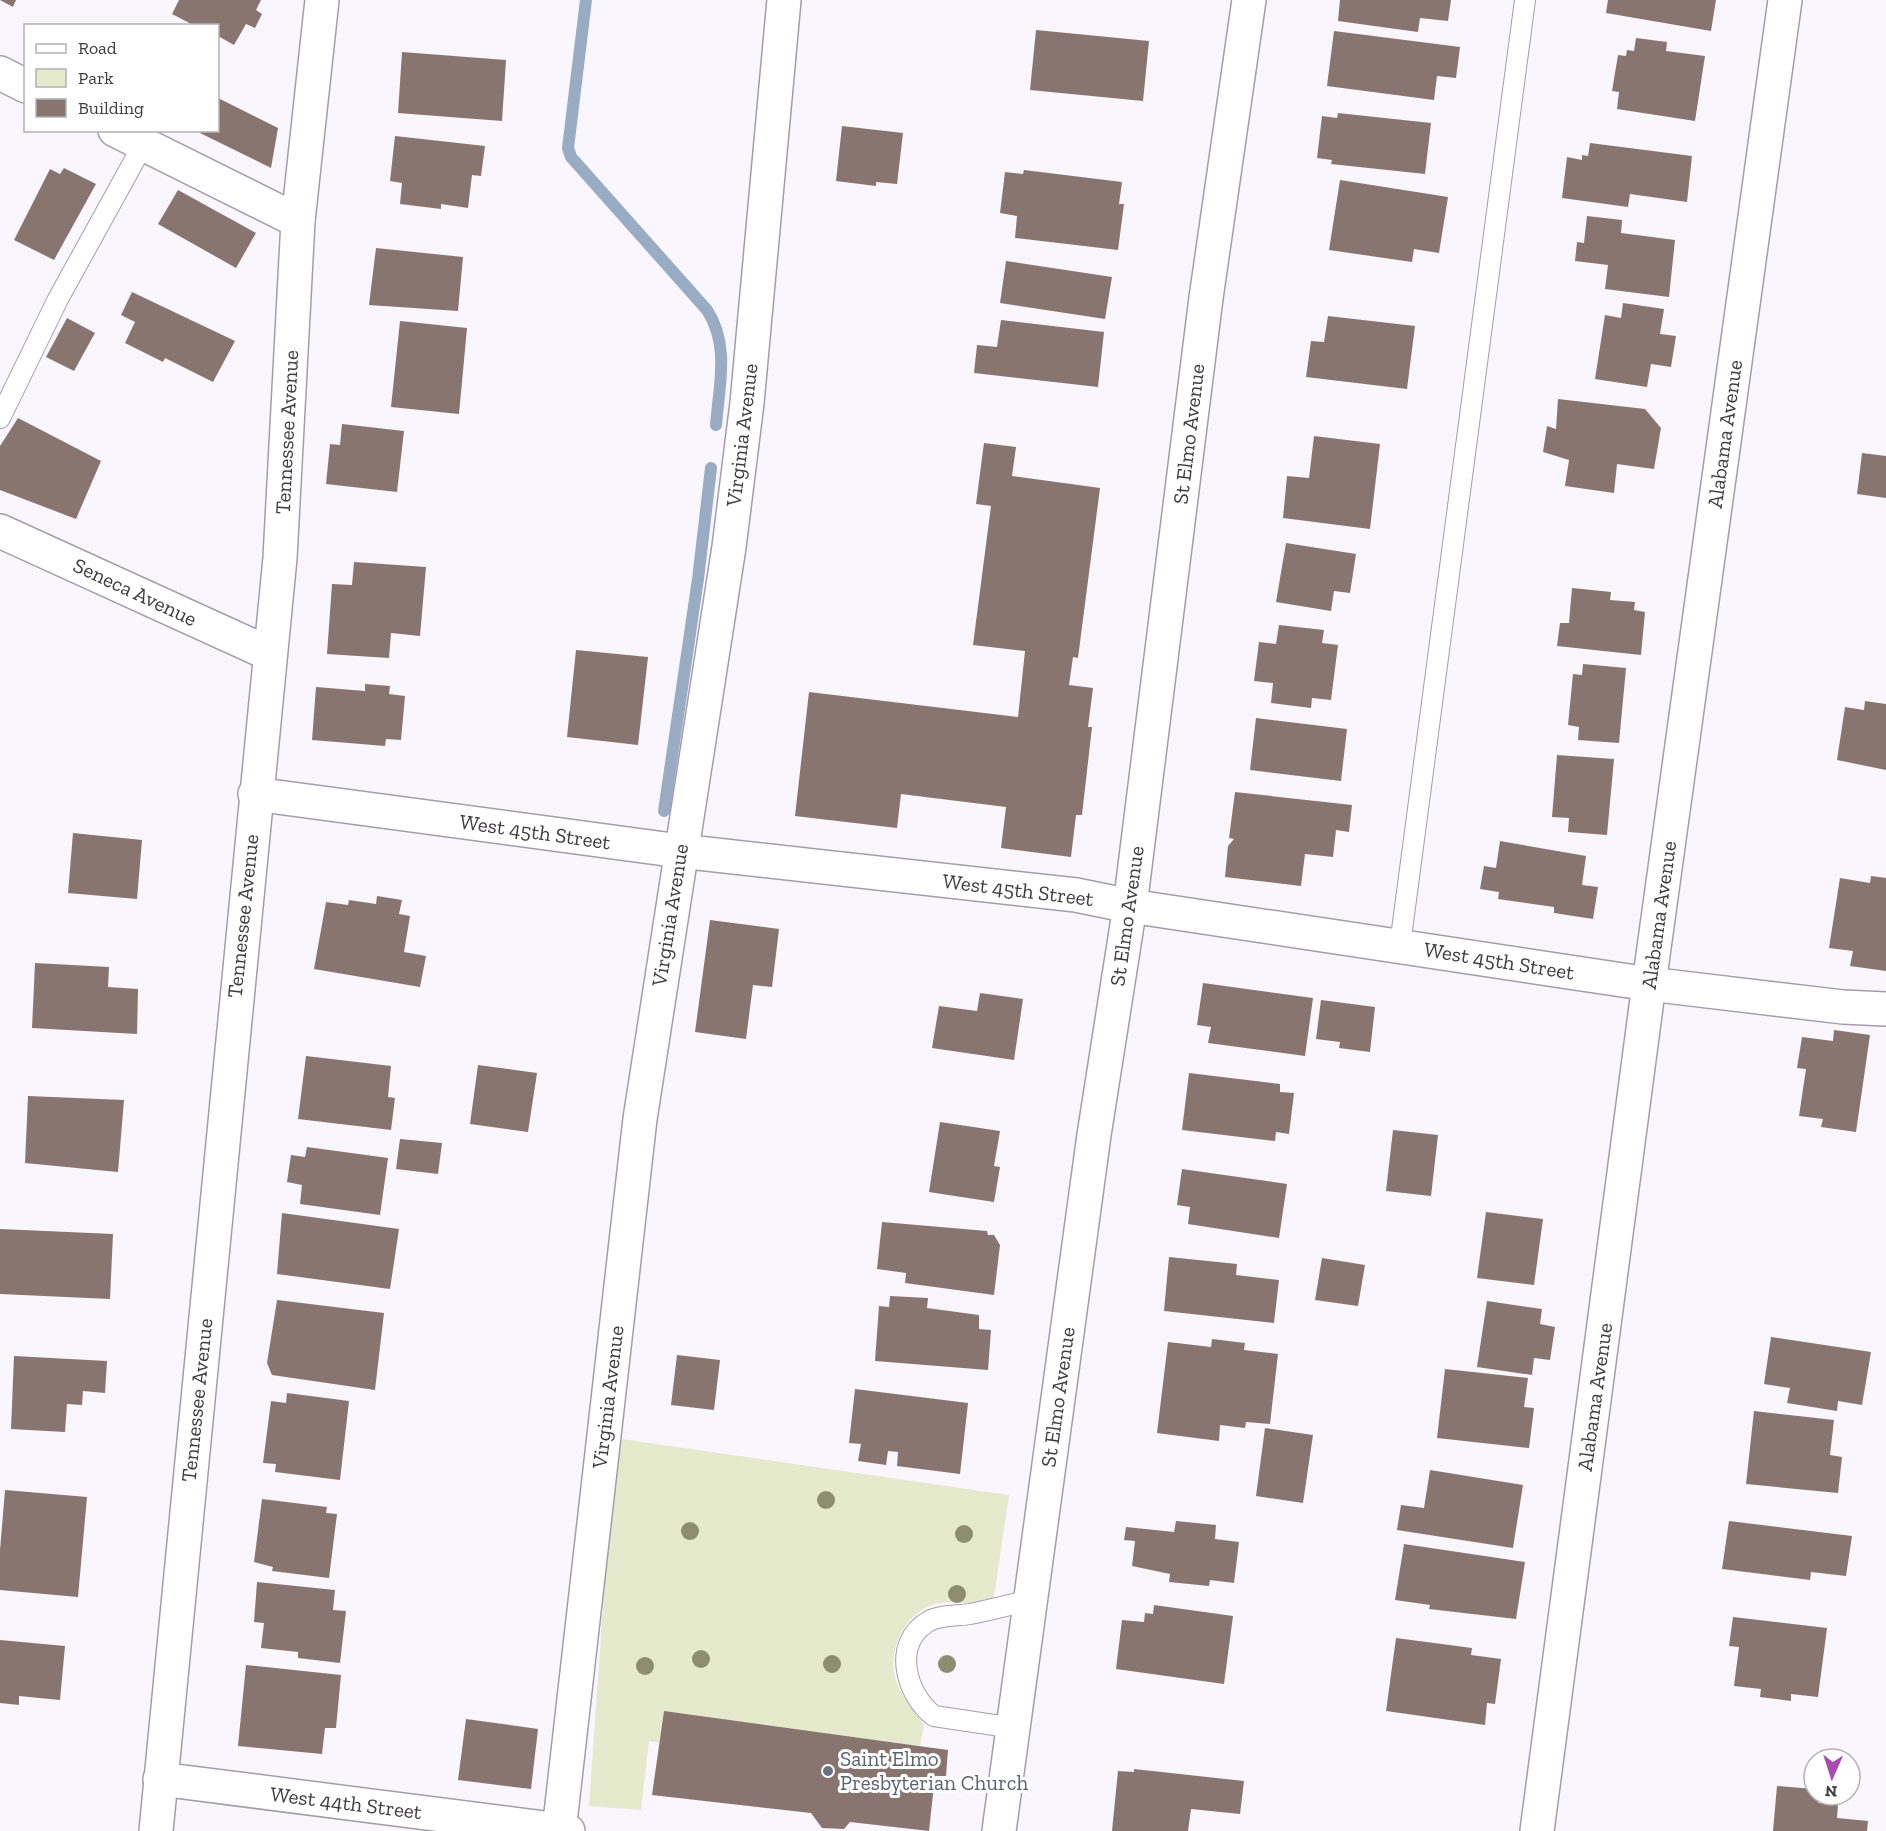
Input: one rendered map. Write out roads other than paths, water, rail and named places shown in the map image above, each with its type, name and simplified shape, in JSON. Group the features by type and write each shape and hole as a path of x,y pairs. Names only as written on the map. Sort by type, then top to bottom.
{"street":[{"name":"Tennessee Avenue","path":"156,1831 255,794 280,558 298,221 322,0"},
{"name":"Virginia Avenue","path":"562,1831 640,1119 729,547 746,414 784,0"},
{"name":"St Elmo Avenue","path":"999,1831 1094,1135 1130,906 1206,298 1249,0"},
{"name":"Alabama Avenue","path":"1538,1831 1649,984 1785,0"},
{"path":"0,73 24,85"},
{"path":"129,138 298,221"},
{"name":"Seneca Avenue","path":"0,531 270,654"},
{"name":"West 45th Street","path":"255,794 680,851 1076,895 1130,906 1649,984 1843,1007 1886,1009"},
{"name":"West 44th Street","path":"160,1779 562,1831"}],"lane":[{"path":"1400,945 1525,0"},
{"path":"0,418 58,299 129,138"},
{"path":"1014,1728 934,1716 925,1709 916,1696 905,1671 907,1651 914,1636 928,1621 1029,1600"}],"waterway":[{"path":"586,0 568,148 571,157 707,310 714,323 721,351 721,381 716,425"},
{"path":"664,811 698,579 711,468"}],"place":[{"name":"Saint Elmo Presbyterian Church","path":"828,1771"}]}
